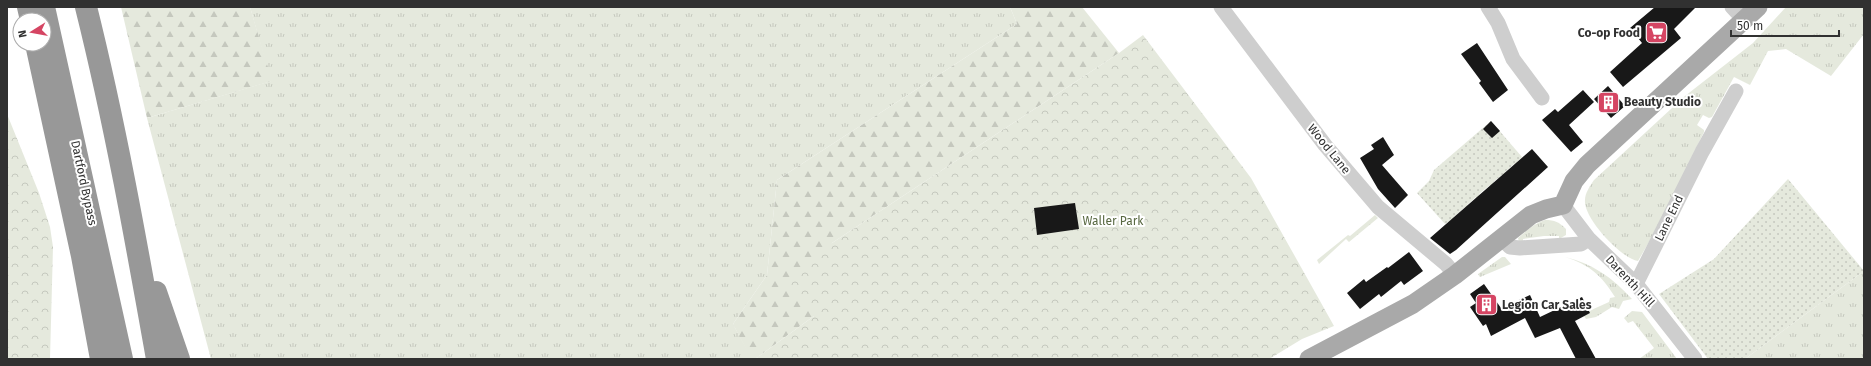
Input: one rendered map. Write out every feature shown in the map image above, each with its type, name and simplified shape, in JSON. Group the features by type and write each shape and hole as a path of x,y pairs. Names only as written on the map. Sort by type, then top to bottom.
{"highway":[{"name":"Dartford Bypass","path":"44,7 122,359"},
{"path":"86,7 102,72 134,231 157,359"},
{"path":"38,52 79,241 101,359"},
{"path":"134,231 179,359"}],"main road":[{"path":"1309,359 1412,304 1455,275 1502,240 1531,215 1546,209 1563,205 1574,181 1587,165 1758,7"}],"street":[{"name":"Wood Lane","path":"1221,7 1325,145 1378,207 1446,264 1455,275"},
{"path":"1488,7 1498,23 1514,59 1542,98"},
{"path":"1732,7 1745,20"},
{"name":"Lane End","path":"1636,284 1702,152 1736,91"},
{"name":"Darenth Hill","path":"1563,205 1589,239 1636,284 1696,359"},
{"path":"1502,240 1513,248 1539,248 1582,244 1589,239"}],"green space":[{"path":"121,7 250,7 272,81 147,118"},
{"path":"250,7 1010,7 1017,24 777,180 767,275 733,324 752,359 211,359 147,118 271,81"},
{"path":"1010,7 1082,7 1119,53 832,243 814,316 755,359 751,359 733,324 767,275 777,180 1017,24"},
{"path":"1786,7 1864,7 1864,34 1831,76 1786,49 1768,51 1750,85 1734,77 1712,117 1709,118 1703,115 1697,125 1704,130 1704,132 1653,235 1638,261 1631,259 1614,246 1590,217 1586,208 1585,200 1589,187 1594,180 1685,96 1753,43"},
{"name":"Waller Park","path":"1143,35 1251,178 1334,326 1302,339 1269,359 755,359 814,316 790,283 832,243 1119,53"},
{"path":"7,114 39,193 50,227 53,247 50,359 7,359"},
{"path":"1491,121 1522,157 1517,162 1521,166 1518,168 1514,164 1505,172 1509,176 1506,179 1502,175 1493,182 1498,187 1494,190 1490,185 1479,194 1483,199 1480,202 1476,197 1467,205 1471,209 1469,212 1465,207 1454,217 1455,224 1451,220 1445,224 1417,193 1429,181 1434,170"},
{"path":"1788,179 1864,271 1745,359 1708,359 1659,294 1714,259"},
{"path":"1375,215 1378,218 1349,242 1346,239 1319,264 1317,260 1348,235 1350,236"},
{"path":"1545,220 1557,222 1566,229 1566,235 1559,239 1559,236 1544,236 1523,239 1523,244 1519,242 1518,238 1534,225"},
{"path":"1502,257 1505,257 1511,264 1480,277 1478,274"},
{"path":"1565,257 1584,263 1602,272 1632,299 1623,301 1619,309 1612,307 1596,317 1586,319 1584,316 1590,313 1589,311 1609,302 1610,298 1615,297 1600,277 1588,267"},
{"path":"1864,271 1864,359 1745,359"},
{"path":"1632,311 1642,312 1677,359 1639,359 1654,348 1633,321 1628,323 1624,318"}],"building":[{"path":"1655,7 1696,7 1674,29 1681,38 1623,87 1610,72 1642,43 1630,28"},
{"path":"1477,43 1508,90 1493,102 1479,83 1481,81 1461,54"},
{"name":"Beauty Studio","path":"1608,86 1625,106 1611,118 1594,99"},
{"path":"1583,90 1594,102 1569,125 1583,142 1571,152 1542,120 1555,109 1558,112"},
{"path":"1491,121 1500,131 1492,138 1483,129"},
{"path":"1383,137 1394,155 1382,165 1408,195 1395,208 1378,189 1360,158 1374,149 1371,145"},
{"path":"1532,149 1548,167 1456,250 1450,254 1430,238"},
{"path":"1075,203 1079,229 1037,235 1034,208"},
{"path":"1409,252 1423,271 1404,285 1401,281 1381,297 1379,294 1360,309 1347,293 1364,279 1366,282"},
{"path":"1484,284 1501,308 1530,295 1540,317 1582,297 1590,313 1575,321 1596,359 1576,359 1560,328 1535,338 1525,318 1491,336 1486,324 1483,326 1470,307 1476,303 1470,294"}],"place":[{"name":"Co-op Food","path":"1656,33"},
{"name":"Beauty Studio","path":"1609,102"},
{"name":"Legion Car Sales","path":"1486,305"}]}
